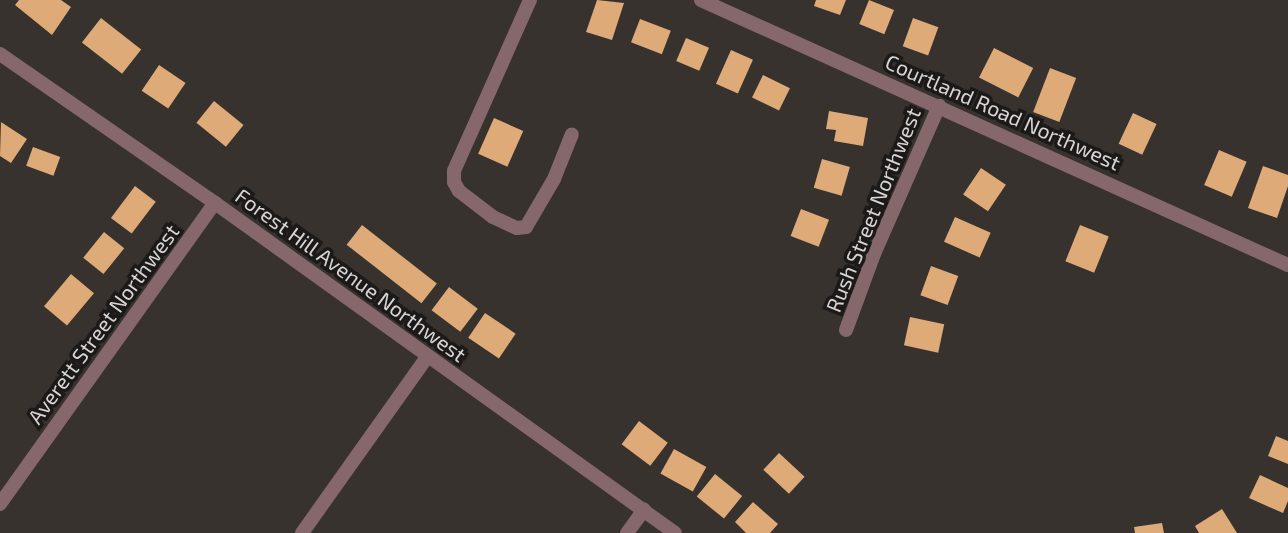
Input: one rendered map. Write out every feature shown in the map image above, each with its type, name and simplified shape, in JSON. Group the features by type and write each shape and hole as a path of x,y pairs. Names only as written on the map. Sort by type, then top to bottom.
{"street":[{"path":"530,0 454,171 454,182 459,191 493,217 517,228 526,227 554,178 572,134"},
{"name":"Courtland Road Northwest","path":"701,0 1288,265"},
{"name":"Forest Hill Avenue Northwest","path":"0,54 215,203 675,533"},
{"name":"Rush Street Northwest","path":"846,330 874,254 939,106"},
{"name":"Averett Street Northwest","path":"0,504 215,203"},
{"path":"302,533 428,356"},
{"path":"627,533 644,510"}],"building":[{"path":"19,0 61,0 71,7 52,35 15,5"},
{"path":"597,0 624,3 612,40 586,32"},
{"path":"816,0 846,0 840,15 814,6"},
{"path":"869,0 894,10 884,34 859,24"},
{"path":"101,18 141,49 122,74 82,42"},
{"path":"913,18 938,27 928,55 903,46"},
{"path":"640,19 671,31 662,54 631,42"},
{"path":"686,38 709,48 699,71 676,61"},
{"path":"994,48 1033,68 1018,97 979,77"},
{"path":"731,50 753,60 738,94 716,84"},
{"path":"159,65 186,83 168,109 142,91"},
{"path":"1050,68 1076,78 1059,122 1033,112"},
{"path":"763,75 790,88 779,111 752,97"},
{"path":"214,101 244,125 226,147 196,123"},
{"path":"829,111 868,118 863,146 834,141 836,130 826,129"},
{"path":"1133,113 1157,124 1142,155 1119,144"},
{"path":"494,118 523,131 507,167 478,154"},
{"path":"1,122 27,139 11,163 0,156"},
{"path":"33,147 60,157 53,176 26,166"},
{"path":"1219,150 1247,162 1232,197 1204,185"},
{"path":"822,159 850,167 842,196 814,188"},
{"path":"1263,166 1288,175 1288,186 1277,218 1248,208"},
{"path":"981,168 1006,185 988,211 963,195"},
{"path":"135,186 156,202 132,234 111,218"},
{"path":"801,209 829,220 819,247 791,236"},
{"path":"955,217 991,233 980,258 944,242"},
{"path":"362,225 437,283 421,303 347,245"},
{"path":"1080,225 1109,237 1094,273 1065,261"},
{"path":"104,232 124,248 103,274 83,258"},
{"path":"931,266 958,276 948,305 920,295"},
{"path":"71,274 94,293 67,325 44,306"},
{"path":"449,287 478,309 460,332 432,310"},
{"path":"485,313 516,334 499,359 468,338"},
{"path":"910,317 944,324 938,353 904,345"},
{"path":"639,421 668,443 650,466 622,444"},
{"path":"1276,436 1288,441 1288,464 1268,456"},
{"path":"674,449 706,467 693,491 660,473"},
{"path":"779,453 805,477 789,494 763,470"},
{"path":"715,474 742,496 724,519 697,497"},
{"path":"1260,475 1288,488 1288,501 1283,513 1249,498"},
{"path":"753,502 778,524 770,533 746,533 735,522"},
{"path":"1222,509 1237,533 1199,533 1195,526"},
{"path":"1162,523 1164,533 1135,533 1134,527"}]}
